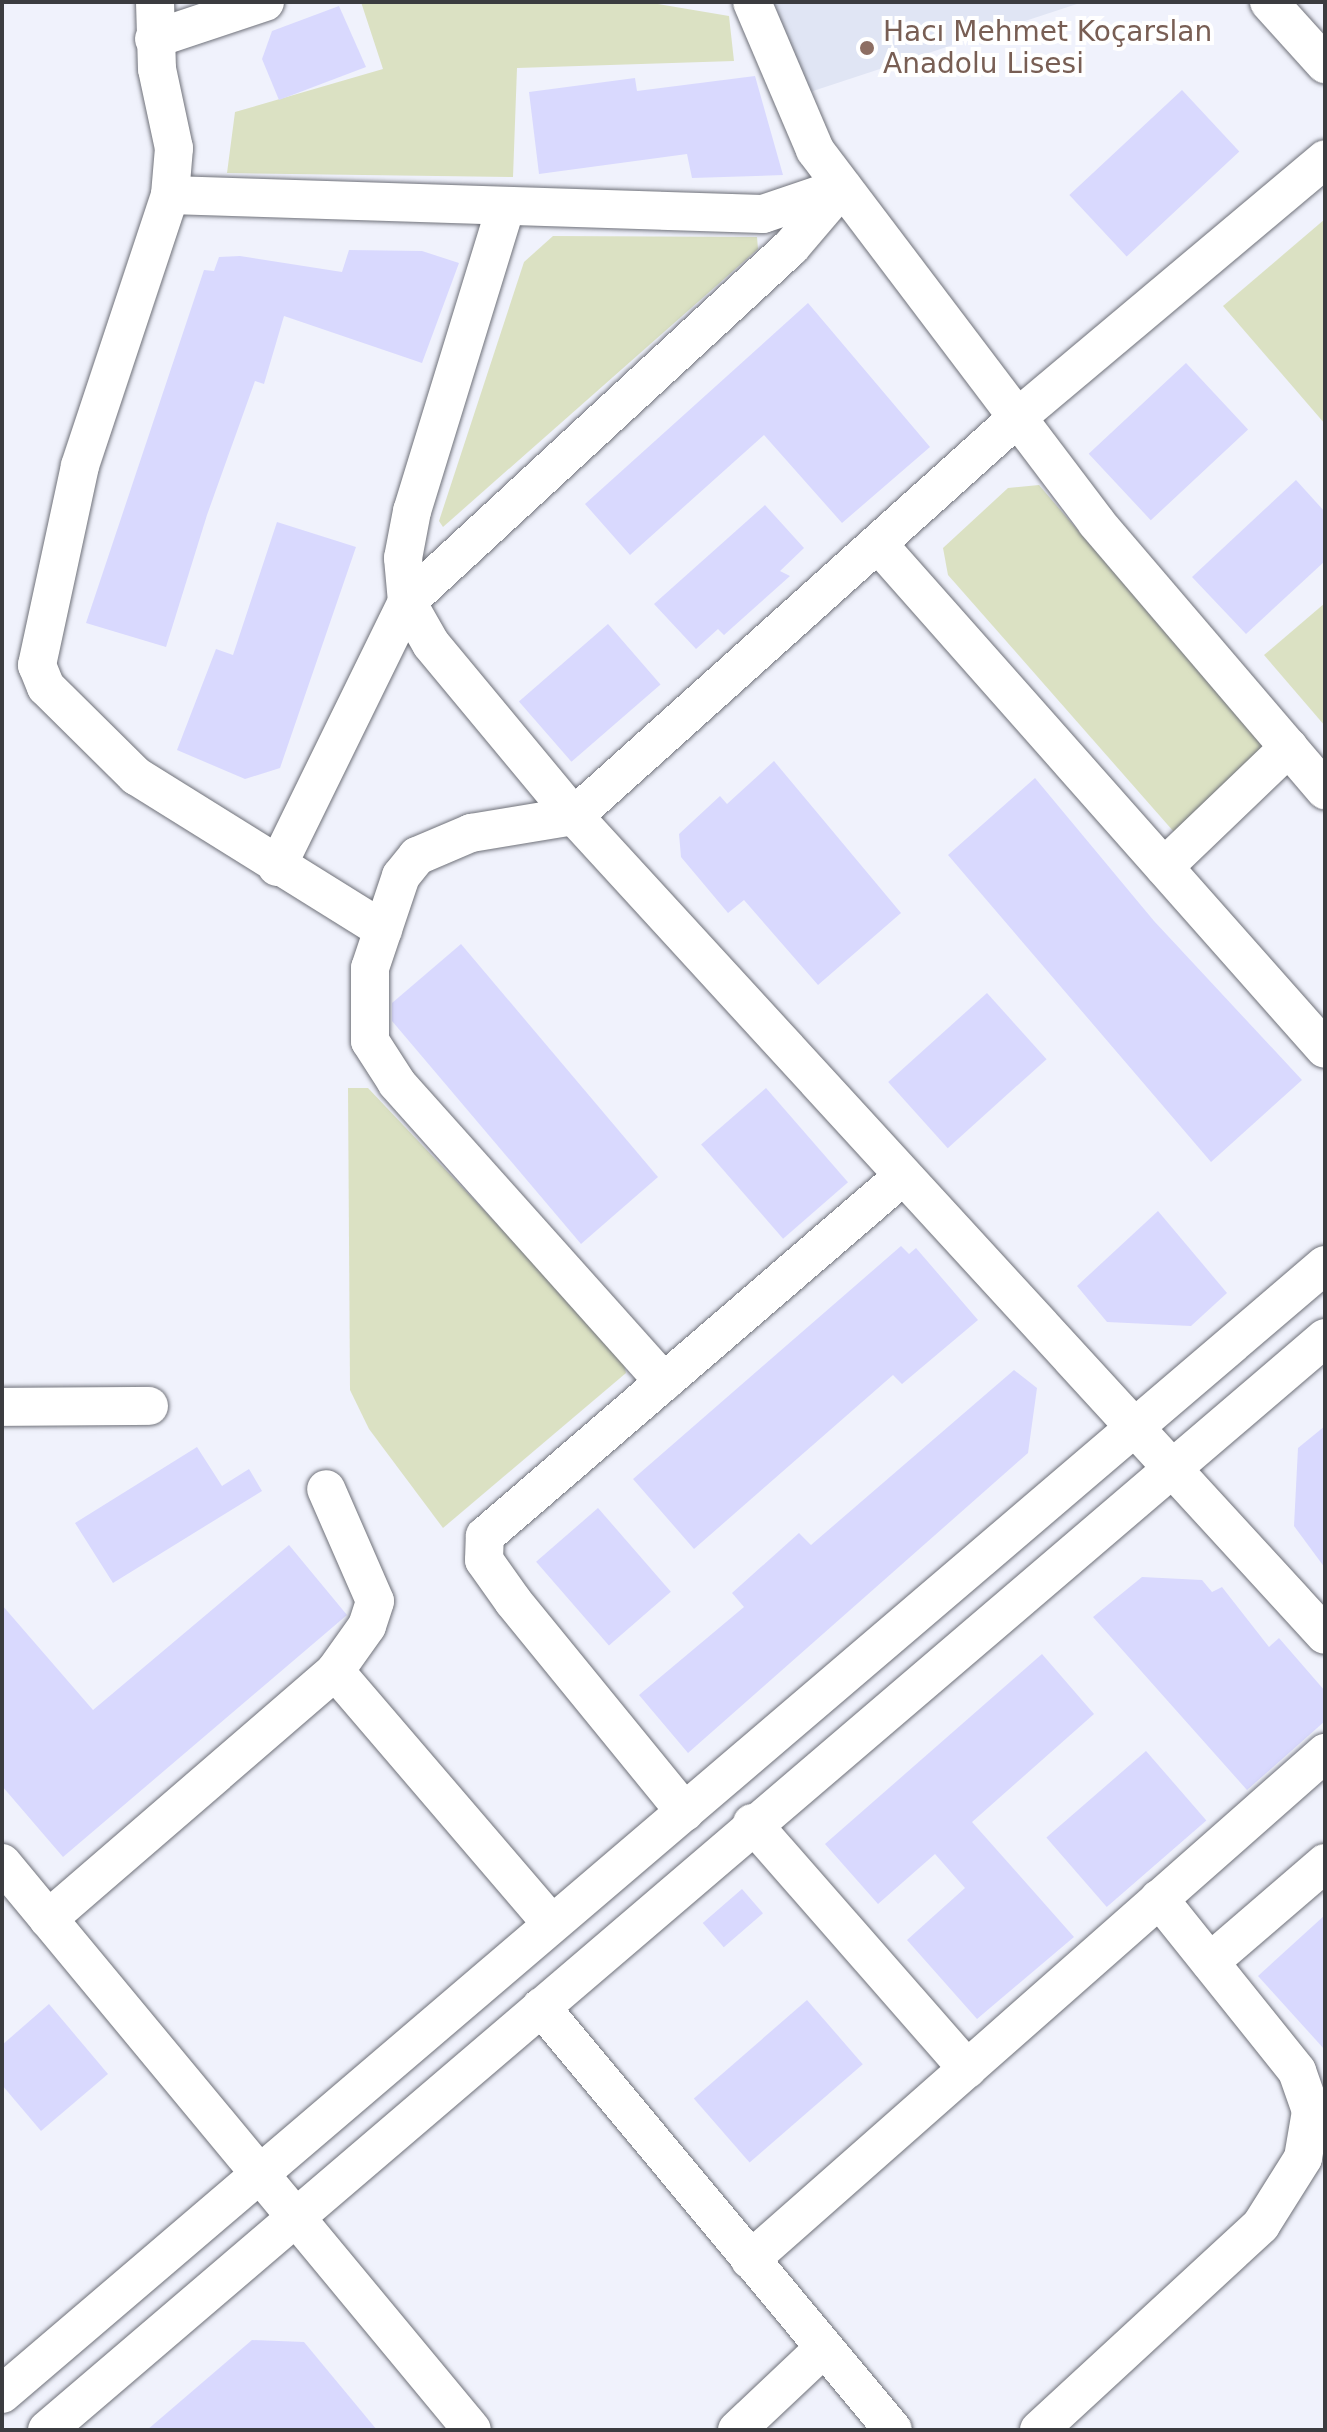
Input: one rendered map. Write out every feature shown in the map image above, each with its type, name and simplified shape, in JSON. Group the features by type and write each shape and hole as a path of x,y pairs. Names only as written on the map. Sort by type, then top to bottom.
{"street":[{"path":"155,2 154,39 174,148 170,195 80,466 37,665 46,687 136,776 277,867 383,930"},
{"path":"154,39 265,2"},
{"path":"752,2 815,150 1096,522 1325,790"},
{"path":"1269,2 1325,64"},
{"path":"664,1382 397,1083 370,1041 370,968 401,876 417,856 471,833 574,816 1018,417 1325,159"},
{"path":"170,195 505,209 763,214 842,187"},
{"path":"277,867 407,602 791,247 842,187"},
{"path":"505,209 412,511 403,558 407,602 431,644 574,816 1132,1427 1172,1464 1325,1635"},
{"path":"878,544 1325,1049"},
{"path":"1164,867 1289,747"},
{"path":"685,1812 484,1560 485,1536 902,1177"},
{"path":"6,2382 262,2177 550,1922 685,1812 1325,1265"},
{"path":"47,2430 291,2215 541,2007 1172,1464 1325,1338"},
{"path":"2,1407 149,1406"},
{"path":"48,1919 335,1671 375,1601 326,1489"},
{"path":"335,1671 550,1922"},
{"path":"750,2260 1325,1753"},
{"path":"752,1823 967,2069"},
{"path":"2,1863 472,2430"},
{"path":"1210,1962 1325,1863"},
{"path":"1039,2430 1261,2225 1303,2158 1311,2111 1297,2071 1159,1899"},
{"path":"541,2007 893,2430"},
{"path":"737,2430 824,2348"}],"shaded area":[{"name":"Hacı Mehmet Koçarslan Anadolu Lisesi","path":"772,2 1083,2 807,93"}],"green space":[{"path":"361,2 646,2 729,16 734,61 517,68 513,177 227,173 235,112 383,69"},
{"path":"1325,219 1325,424 1223,306"},
{"path":"553,236 757,237 758,249 443,527 439,521 524,262"},
{"path":"1039,485 1266,750 1174,832 948,575 943,548 1008,488"},
{"path":"1325,603 1325,726 1264,655"},
{"path":"348,1088 368,1088 622,1356 626,1373 443,1528 369,1429 350,1390"}],"building":[{"path":"339,6 366,67 279,100 262,59 272,31"},
{"path":"755,76 783,175 692,178 687,154 539,174 529,92 635,78 637,91"},
{"path":"1182,90 1239,151 1127,256 1069,195"},
{"path":"349,250 422,251 459,263 422,363 284,316 264,384 255,381 207,515 166,647 86,623 204,270 214,271 219,257 240,256 342,272"},
{"path":"808,303 930,447 842,523 764,435 630,555 585,504"},
{"path":"1186,363 1248,430 1151,520 1089,454"},
{"path":"1296,480 1325,512 1325,561 1246,634 1192,577"},
{"path":"765,505 804,548 780,571 790,576 724,635 718,629 696,649 654,604"},
{"path":"277,522 356,547 280,768 245,779 177,750 216,649 233,655"},
{"path":"608,624 660,684 571,762 519,701"},
{"path":"774,761 901,913 818,985 744,900 728,913 681,857 679,834 720,796 727,804"},
{"path":"1035,778 1154,921 1302,1080 1211,1162 948,855"},
{"path":"461,944 658,1177 581,1244 392,1021 392,1003"},
{"path":"987,993 1047,1059 948,1148 888,1082"},
{"path":"766,1088 848,1182 783,1239 701,1144"},
{"path":"1158,1211 1227,1293 1191,1326 1107,1322 1077,1286"},
{"path":"901,1246 909,1254 916,1248 978,1320 902,1384 893,1375 694,1549 633,1479"},
{"path":"1014,1370 1037,1388 1028,1453 688,1753 639,1695 744,1607 732,1593 799,1533 811,1545"},
{"path":"1325,1426 1325,1568 1294,1526 1298,1448"},
{"path":"197,1447 222,1486 249,1469 262,1491 113,1583 75,1523"},
{"path":"598,1508 671,1592 609,1646 536,1562"},
{"path":"289,1545 347,1615 63,1857 2,1786 2,1605 93,1710"},
{"path":"1142,1577 1202,1580 1212,1592 1222,1587 1269,1647 1279,1638 1325,1691 1325,1721 1247,1790 1093,1617"},
{"path":"1042,1654 1094,1714 972,1822 1074,1937 977,2019 907,1940 965,1888 935,1854 878,1904 825,1844"},
{"path":"1146,1751 1206,1820 1107,1907 1046,1838"},
{"path":"742,1889 763,1913 724,1947 703,1923"},
{"path":"1325,1915 1325,2050 1258,1976"},
{"path":"807,2000 863,2064 750,2163 694,2098"},
{"path":"49,2004 108,2074 41,2131 2,2085 2,2045"},
{"path":"252,2340 304,2342 377,2430 147,2430"}],"place":[{"name":"Hacı Mehmet Koçarslan Anadolu Lisesi","path":"867,48"}]}
